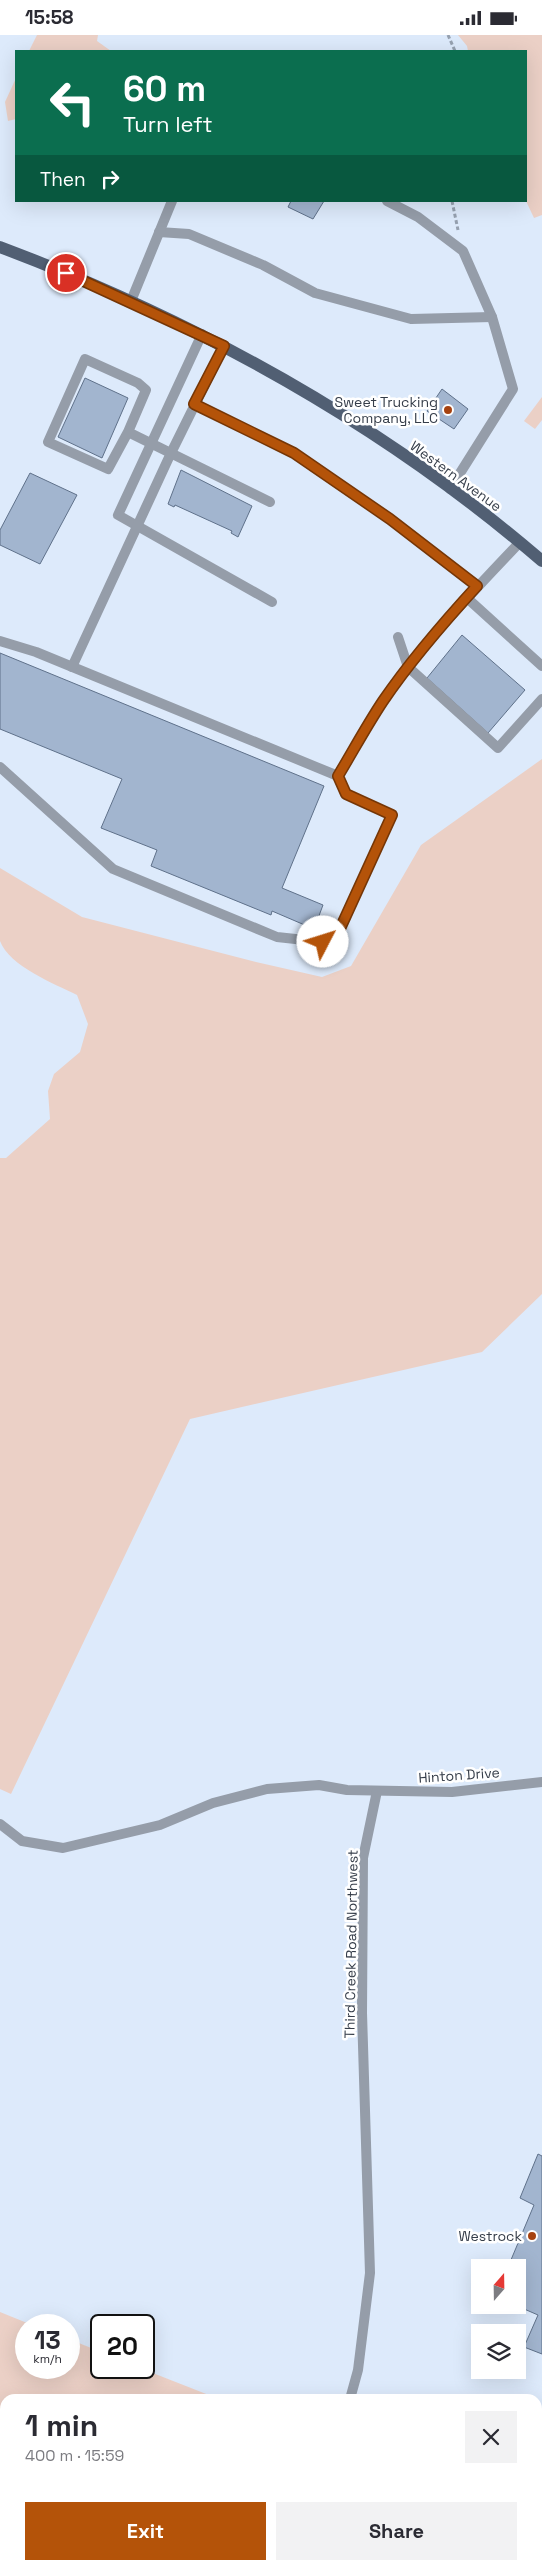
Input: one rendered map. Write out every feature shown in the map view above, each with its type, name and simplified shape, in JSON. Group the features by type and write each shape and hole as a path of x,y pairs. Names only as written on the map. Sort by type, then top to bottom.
{"main road":[{"name":"Western Avenue","path":"0,247 131,301 224,346 371,433 450,489 542,561"}],"street":[{"path":"131,301 172,202"},
{"path":"389,202 418,217 463,251 492,317 512,389 450,489"},
{"path":"159,232 189,234 263,265 316,293 411,319 492,317"},
{"path":"202,335 118,515 272,602"},
{"path":"72,667 194,404 224,346"},
{"path":"85,359 138,383 146,391 128,432 108,469 48,442 85,359"},
{"path":"194,404 294,453 390,519 477,586"},
{"path":"128,432 270,502"},
{"path":"338,776 383,701 408,667 466,598 520,542"},
{"path":"466,598 542,667"},
{"path":"398,637 408,667 498,748 542,699"},
{"path":"0,641 7,641 338,776 346,794 392,815 339,931 332,939 323,942 276,937 113,869 0,767"},
{"name":"Hinton Drive","path":"377,1791 452,1792 542,1782"},
{"path":"0,1825 22,1841 63,1848 160,1825 213,1803 267,1789 319,1785 347,1790 377,1791"},
{"name":"Third Creek Road Northwest","path":"351,2394 358,2370 370,2273 362,2013 363,1858 377,1791"}],"path":[{"path":"448,35 455,50"},
{"path":"452,202 463,251"}],"shaded area":[{"path":"37,35 98,35 97,41 110,50 30,50"},
{"path":"458,35 542,35 542,215 534,218 526,202 527,50 468,50 467,46"},
{"path":"15,80 15,119 8,121 5,102"},
{"path":"542,397 542,420 535,429 524,421"},
{"path":"542,759 542,1294 482,1352 190,1419 11,1794 0,1789 0,1158 6,1158 50,1119 48,1091 54,1074 80,1052 88,1024 77,995 45,980 23,966 5,950 0,941 0,868 82,917 322,977 351,966 421,845"},
{"path":"0,2312 15,2318 15,2379 80,2379 80,2343 90,2348 90,2379 155,2379 155,2374 206,2394 0,2394"}],"building":[{"path":"290,202 323,202 313,219 288,207"},
{"path":"85,378 128,398 102,458 58,437"},
{"name":"Sweet Trucking Company, LLC","path":"442,389 468,409 454,429 427,411"},
{"path":"181,470 252,506 238,537 231,533 232,531 175,505 174,507 168,504"},
{"path":"30,473 77,495 40,564 0,545 0,530"},
{"path":"462,635 525,690 488,733 427,678"},
{"path":"0,653 324,786 282,888 323,905 314,929 272,911 271,915 151,866 157,850 101,828 122,779 0,729"},
{"name":"Westrock","path":"538,2154 542,2156 542,2354 526,2348 526,2342 538,2315 526,2310 526,2259 511,2259 534,2205 520,2198"}],"place":[{"name":"Sweet Trucking Company, LLC","path":"448,410"},
{"name":"Westrock","path":"532,2236"}],"route":[{"path":"66,273 131,301 224,346 194,404 294,453 390,519 477,586 442,625 383,701 338,776 346,794 392,815 339,931 332,939 323,942"}]}
